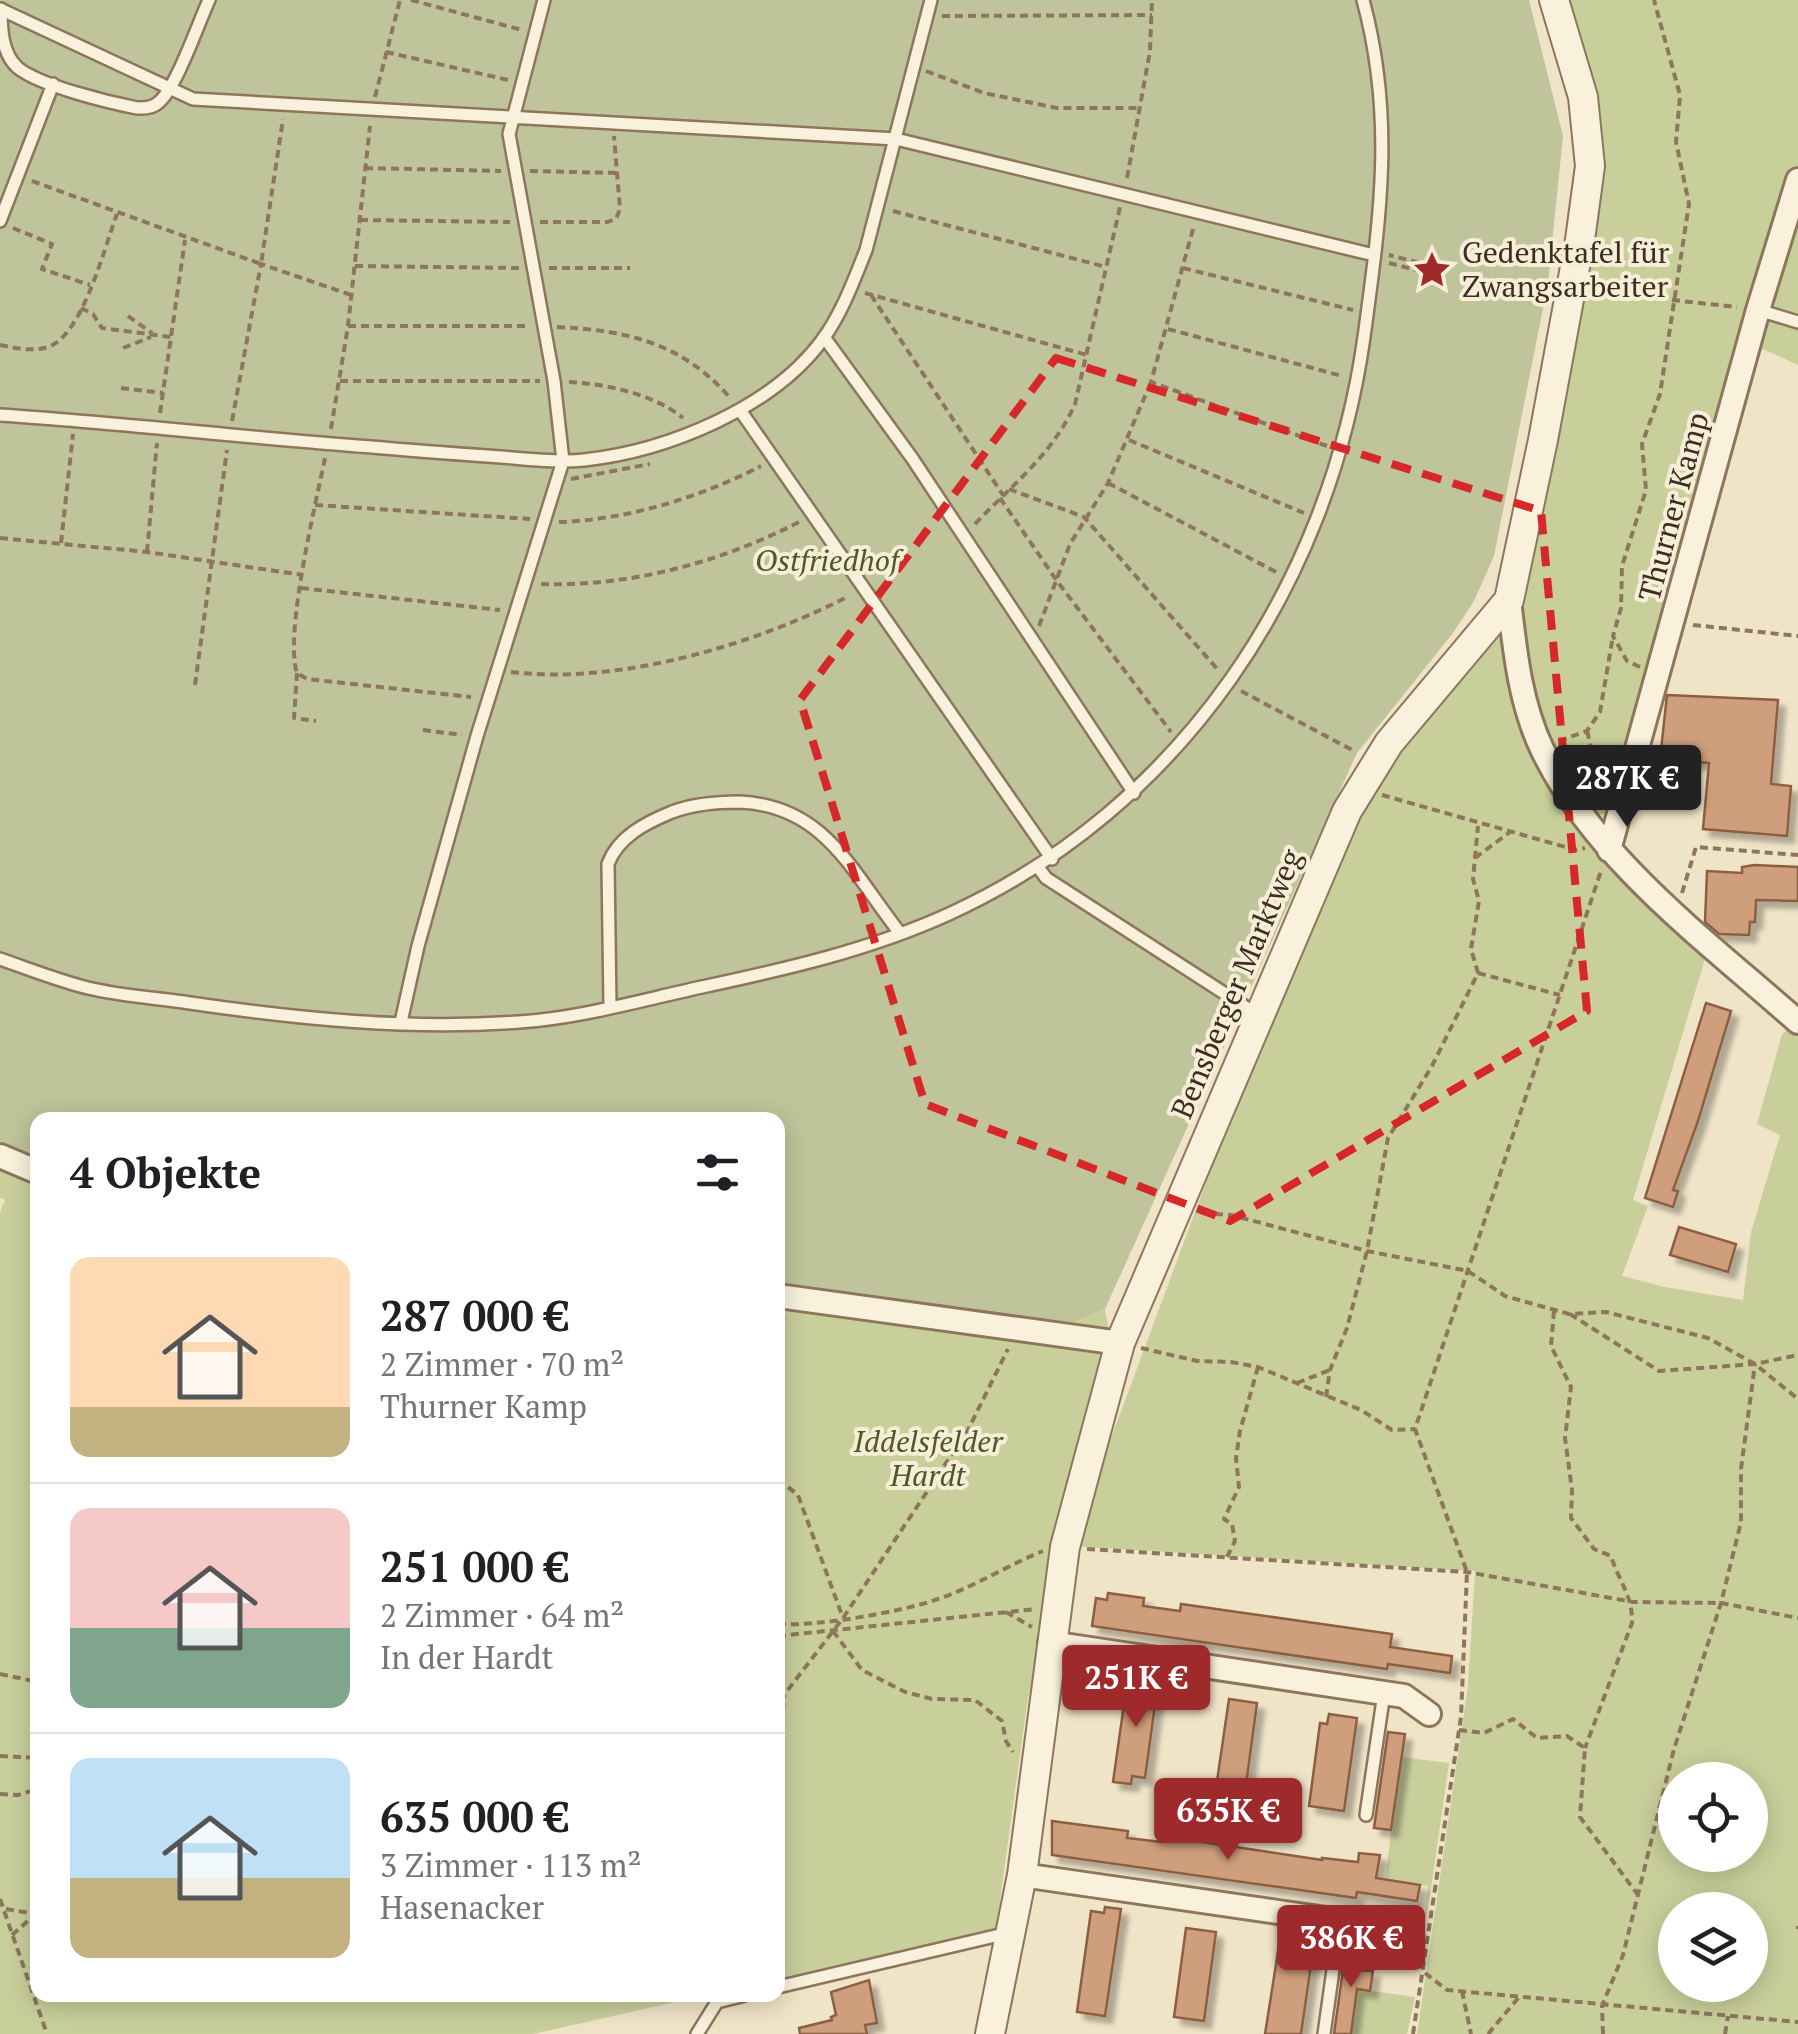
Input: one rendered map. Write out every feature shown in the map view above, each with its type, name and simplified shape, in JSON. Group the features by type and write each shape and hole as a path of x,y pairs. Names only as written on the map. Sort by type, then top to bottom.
{"street":[{"name":"Bensberger Marktweg","path":"990,2034 1022,1875 1064,1547 1120,1343 1330,848 1369,772 1509,600 1544,440 1590,166 1583,97 1554,0"},
{"name":"Thurner Kamp","path":"1606,846 1658,680 1758,310 1798,180"},
{"path":"1509,600 1519,681 1541,748 1570,799 1606,846 1798,1022"},
{"path":"0,1156 30,1169"},
{"path":"785,1297 1120,1343"},
{"path":"1051,1640 1404,1696 1430,1714"},
{"path":"1022,1875 1340,1920 1368,1925 1394,1940"}],"lane":[{"path":"0,9 6,49 18,67 52,84 149,108 170,88 209,0"},
{"path":"401,1022 418,946 477,736 563,461 554,381 510,134 544,0"},
{"path":"0,414 563,461 623,452 698,430 740,410 800,367 824,338 851,288 878,207 931,0"},
{"path":"0,959 90,988 304,1020 521,1022 610,1007 854,950 948,915 1052,859 1134,794 1230,683 1291,580 1318,519 1358,380 1384,166 1383,102 1363,0"},
{"path":"0,9 194,98 896,139 1374,255"},
{"path":"0,222 52,84"},
{"path":"1758,310 1798,322"},
{"path":"824,338 964,536 1134,794"},
{"path":"740,410 1052,859"},
{"path":"610,1007 608,864 618,844 633,832 676,810 726,802 769,804 792,812 828,838 900,933"},
{"path":"1038,867 1046,878 1259,1016"},
{"path":"1366,1815 1384,1693"},
{"path":"1324,2034 1340,1920"},
{"path":"785,1985 1012,1932"},
{"path":"697,2034 717,2002"}],"path":[{"path":"316,720 294,718 297,672 292,658 348,326 372,111 400,0"},
{"path":"411,0 535,33"},
{"path":"964,536 1035,466 1066,426 1087,356 1142,108 1152,0"},
{"path":"1541,748 1587,732 1600,712 1612,636 1621,608 1622,566 1646,490 1642,444 1660,394 1689,204 1676,142 1680,95 1654,0"},
{"path":"927,16 1152,14"},
{"path":"386,52 523,83"},
{"path":"914,67 984,92 1056,108 1142,108"},
{"path":"195,685 210,562 285,104"},
{"path":"366,168 617,174"},
{"path":"18,176 351,295"},
{"path":"878,207 1106,266"},
{"path":"1034,640 1070,544 1129,440 1168,328 1198,211"},
{"path":"0,345 31,350 50,346 70,333 117,214"},
{"path":"0,222 52,244 42,268 90,285"},
{"path":"147,552 163,393 186,238"},
{"path":"1374,255 1432,266 1431,274 1374,255"},
{"path":"355,266 630,268"},
{"path":"1183,268 1367,314"},
{"path":"851,288 1087,356"},
{"path":"871,295 1057,581 1179,744"},
{"path":"1672,300 1758,310"},
{"path":"81,308 93,314 102,328 171,337"},
{"path":"128,316 156,336"},
{"path":"348,326 544,326 588,328 638,338 672,351 709,374 740,410"},
{"path":"1168,328 1358,380"},
{"path":"122,348 156,336"},
{"path":"338,381 584,383 638,395 673,410 698,430"},
{"path":"1151,382 1340,451"},
{"path":"121,388 163,393"},
{"path":"61,543 75,420"},
{"path":"1129,440 1318,519"},
{"path":"1108,483 1291,580"},
{"path":"1009,489 1084,517 1230,683 1365,758 1374,792 1576,850 1606,846 1415,1429 1468,1572 1459,1730 1412,2034"},
{"path":"526,583 591,583 711,560 768,538 814,514"},
{"path":"0,538 147,552 303,575"},
{"path":"497,671 530,674 608,670 691,655 776,631 864,587"},
{"path":"301,588 516,612"},
{"path":"1674,621 1798,636"},
{"path":"1612,636 1627,662 1648,670 1658,680"},
{"path":"297,672 307,679 488,699"},
{"path":"424,730 477,736"},
{"path":"1587,732 1596,767 1630,776"},
{"path":"1326,1397 1330,1370 1347,1328 1366,1251 1388,1138 1432,1066 1478,973 1471,949 1479,902 1472,879 1478,824"},
{"path":"1475,858 1510,832"},
{"path":"1676,914 1696,848 1798,856"},
{"path":"1478,973 1560,995"},
{"path":"1193,1212 1231,1215 1366,1251 1468,1271 1505,1296 1569,1314 1660,1370 1756,1364 1798,1356"},
{"path":"1554,1309 1551,1346 1572,1387 1565,1438 1572,1490 1571,1518 1594,1549 1610,1556 1618,1580 1633,1602 1632,1623 1585,1748 1580,1817 1638,1895"},
{"path":"1569,1314 1606,1312 1708,1338 1756,1364 1798,1399"},
{"path":"785,1692 843,1618 968,1430 1018,1329"},
{"path":"1120,1343 1197,1361 1258,1367 1361,1410 1392,1430 1415,1429"},
{"path":"1603,2034 1602,2006 1623,1955 1674,1749 1721,1603 1742,1522 1741,1469 1756,1364"},
{"path":"1227,1557 1235,1541 1232,1524 1224,1518 1239,1487 1238,1445 1258,1367"},
{"path":"1295,1383 1330,1370"},
{"path":"785,1485 798,1495 843,1618"},
{"path":"785,1625 937,1600 1042,1552 1064,1547 1468,1572 1633,1602 1721,1603 1798,1618"},
{"path":"785,1635 1057,1606"},
{"path":"1006,1612 1051,1640"},
{"path":"832,1632 862,1670 905,1692 975,1700 1002,1721 1006,1741 1015,1755 1037,1757"},
{"path":"0,1674 30,1680"},
{"path":"1459,1730 1484,1733 1513,1720 1538,1738 1567,1736 1585,1748"},
{"path":"0,1756 30,1758"},
{"path":"0,1794 30,1791"},
{"path":"0,1899 30,1986"},
{"path":"3,1908 30,1912"},
{"path":"12,1935 30,1918"},
{"path":"1423,1971 1448,1990 1462,1992 1798,2022"},
{"path":"1462,1992 1471,2034"},
{"path":"1488,2034 1519,1997"},
{"path":"36,2002 47,2034"},
{"path":"1725,2034 1728,2016"}],"highlighted area":[{"path":"1056,358 1541,511 1587,1011 1230,1221 925,1104 800,700"}],"green space":[{"name":"Ostfriedhof","path":"0,0 1529,0 1563,136 1548,283 1494,556 1474,601 1453,633 1357,753 1105,1309 1069,1324 785,1284 785,1112 30,1112 30,1155 0,1142"},
{"path":"1569,0 1798,0 1798,165 1614,813 1596,815 1554,757 1541,726 1521,632 1590,78"},
{"path":"1798,195 1798,365 1750,343"},
{"path":"1499,633 1527,735 1707,952 1633,1200 1648,1206 1622,1276 1743,1300 1751,1232 1780,1135 1757,1124 1782,1034 1789,1028 1798,1030 1798,2034 1417,2034 1468,1686 1475,1571 1071,1546 1266,1021 1353,824 1426,718"},
{"path":"1671,765 1686,771 1692,786 1686,801 1671,807 1656,801 1650,786 1656,771"},
{"path":"0,1142 30,1155 30,2002 675,2002 533,2034 0,2034 0,1212 5,1200 0,1198"},
{"name":"Iddelsfelder Hardt","path":"785,1284 1069,1324 1105,1309 1112,1348 1060,1546 1027,1704 996,1929 785,1977"},
{"path":"1401,1757 1449,1763 1427,1917 1424,1916 1428,1886 1385,1880"},
{"path":"1357,1989 1415,1997 1407,2034 1351,2034"}],"building":[{"path":"1667,695 1778,700 1771,784 1791,786 1787,836 1703,829 1709,763 1660,759"},
{"path":"1742,867 1798,867 1798,901 1756,900 1755,922 1750,922 1749,935 1719,934 1705,922 1707,871 1742,873"},
{"path":"1706,1003 1731,1011 1673,1190 1678,1191 1673,1207 1645,1198"},
{"path":"1679,1227 1736,1244 1728,1272 1670,1255"},
{"path":"1108,1593 1144,1598 1143,1606 1180,1611 1181,1604 1392,1634 1390,1647 1452,1656 1450,1673 1388,1664 1387,1669 1092,1626 1096,1598 1107,1600"},
{"path":"1128,1676 1158,1683 1145,1778 1132,1776 1131,1784 1113,1782"},
{"path":"1229,1699 1257,1703 1245,1792 1216,1788"},
{"path":"1329,1714 1357,1718 1344,1811 1309,1806 1320,1723 1327,1724"},
{"path":"1388,1732 1405,1734 1391,1830 1374,1828"},
{"path":"1052,1821 1128,1831 1127,1838 1162,1842 1163,1836 1322,1860 1358,1862 1359,1853 1380,1855 1376,1878 1420,1885 1417,1901 1357,1892 1356,1898 1052,1855"},
{"path":"1105,1907 1121,1909 1105,2016 1077,2012 1091,1911 1104,1913"},
{"path":"1186,1928 1216,1932 1204,2021 1174,2017"},
{"path":"1280,1939 1314,1944 1301,2034 1265,2034"},
{"path":"1346,1948 1362,1950 1359,1970 1373,1971 1370,1991 1357,1989 1351,2034 1334,2034"},
{"path":"869,1980 877,2023 865,2025 867,2034 800,2034 799,2028 832,2020 836,2015 831,1992"}],"place":[{"name":"Gedenktafel für Zwangsarbeiter","path":"1432,270"}]}
